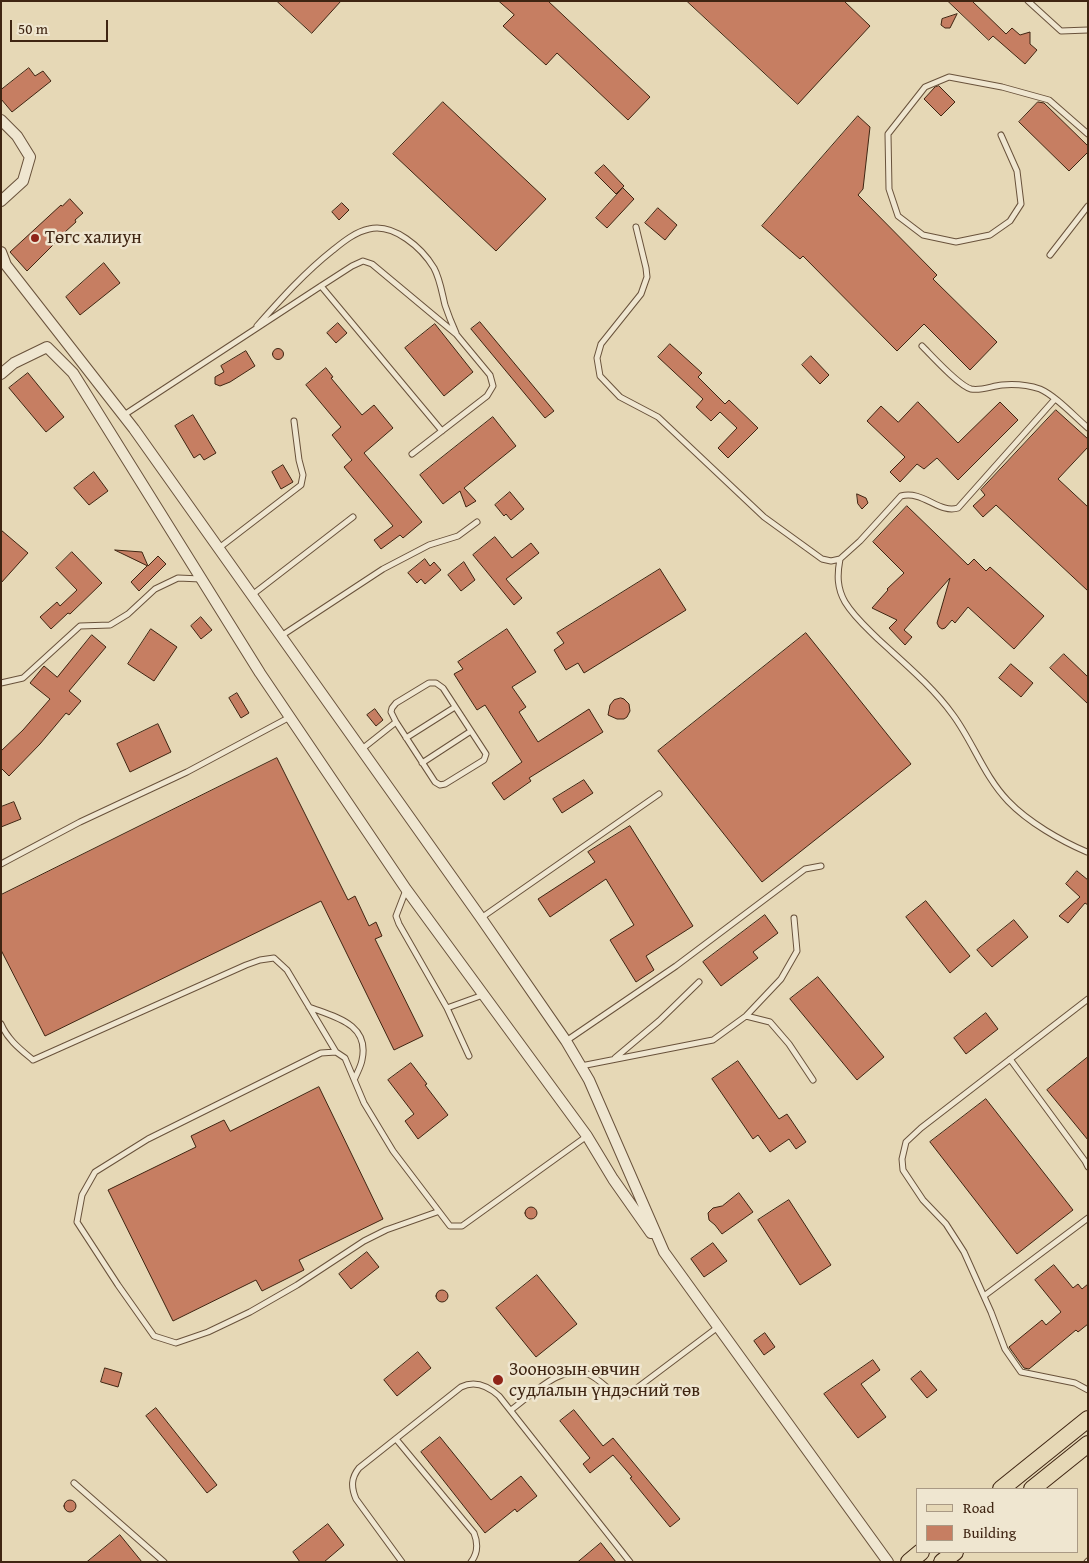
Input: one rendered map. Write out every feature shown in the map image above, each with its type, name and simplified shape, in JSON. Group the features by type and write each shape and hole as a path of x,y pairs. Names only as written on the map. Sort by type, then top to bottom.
{"main road":[{"path":"1002,1488 1088,1419"},
{"path":"1033,1488 1088,1444"},
{"path":"909,1562 921,1553"},
{"path":"942,1562 953,1553"}],"street":[{"path":"1,120 17,136 30,157 23,181 1,201"},
{"path":"1,252 6,266 124,415 362,749 566,1041 589,1080 664,1252"},
{"path":"1,374 14,363 47,347 73,373 290,717 406,889 587,1136 613,1178 664,1252 888,1562"}],"lane":[{"path":"1028,1 1061,30 1088,30"},
{"path":"1001,135 1017,171 1021,204 1010,221 990,235 956,242 923,235 898,216 889,189 888,134 925,87 949,77 1002,86 1049,100 1088,134"},
{"path":"1050,255 1088,206"},
{"path":"636,227 647,277 641,294 601,344 597,358 600,376 620,397 658,417 764,517 822,559 831,561 840,559 860,541 901,496 908,494 916,495 946,509 958,508 1055,399"},
{"path":"251,332 302,276 332,251 355,234 370,229 383,228 393,231 412,243 426,257 434,269 456,334"},
{"path":"124,415 352,266 363,261 372,264 456,334 490,375 493,386 487,396 412,454"},
{"path":"321,286 442,431"},
{"path":"922,346 962,384 970,389 1000,385 1024,386 1042,390 1088,428"},
{"path":"219,548 301,485 303,475 294,421"},
{"path":"252,595 353,517"},
{"path":"281,636 383,569 429,545 458,536 477,522"},
{"path":"840,559 838,590 849,608 863,624 933,691 953,715 989,777 1008,801 1031,820 1068,844 1087,852"},
{"path":"1,683 23,678 80,626 110,625 128,614 155,589 178,578 202,579"},
{"path":"429,683 436,683 443,688 455,707 486,754 484,760 445,784 440,785 435,782 390,712 396,703 429,683"},
{"path":"406,738 455,707"},
{"path":"1,864 80,822 187,772 290,717"},
{"path":"362,749 396,722"},
{"path":"422,763 471,731"},
{"path":"481,918 659,794"},
{"path":"566,1041 676,966 805,869 821,866"},
{"path":"406,889 396,916 399,924 448,1008 469,1056"},
{"path":"581,1066 714,1040 746,1016 781,979 797,951 794,918"},
{"path":"1,1024 5,1033 17,1047 34,1060 246,965 274,958 287,970 336,1052 345,1058 364,1103 393,1151 450,1226 462,1226 587,1136"},
{"path":"615,1059 659,1021 699,982"},
{"path":"448,1008 484,995"},
{"path":"1088,999 921,1128 906,1142 902,1158 903,1170 923,1200 946,1224 964,1252 1005,1349 1021,1372 1074,1383 1088,1390"},
{"path":"309,1006 348,1023 359,1032 363,1042 362,1060 355,1078"},
{"path":"746,1016 770,1022 789,1044 813,1080"},
{"path":"336,1052 321,1053 148,1139 95,1172 82,1195 77,1222 118,1286 154,1336 176,1343 208,1332 250,1312 297,1285 364,1241 386,1230 438,1212"},
{"path":"1010,1059 1088,1167"},
{"path":"984,1296 1088,1218"},
{"path":"511,1410 550,1381 569,1372 591,1375 616,1394 628,1394 718,1327"},
{"path":"402,1562 356,1499 353,1479 359,1468 465,1385 476,1384 489,1388 499,1396 630,1562"},
{"path":"396,1439 474,1533 476,1550 471,1562"},
{"path":"74,1483 164,1562"}],"building":[{"path":"277,1 341,1 312,33"},
{"path":"499,1 548,1 650,97 628,120 557,53 546,65 503,26 514,15"},
{"path":"687,1 844,1 870,26 798,104"},
{"path":"948,1 972,1 1006,34 1012,28 1020,35 1030,32 1030,44 1037,50 1025,64 993,36 989,40"},
{"path":"957,14 950,28 945,28 941,25 942,19"},
{"path":"29,68 35,76 43,71 51,81 12,112 1,99 1,90"},
{"path":"939,86 955,102 941,116 924,99 935,87"},
{"path":"443,102 546,199 496,251 393,154"},
{"path":"1038,102 1044,103 1088,146 1088,152 1069,171 1019,122"},
{"path":"858,116 870,127 863,189 858,195 937,275 933,279 997,342 970,370 924,324 897,351 803,256 800,259 762,226"},
{"path":"604,165 624,186 616,194 595,173"},
{"path":"623,188 634,199 607,228 596,218"},
{"path":"70,199 83,213 27,271 10,252"},
{"path":"342,203 349,210 339,220 332,212"},
{"path":"658,208 677,225 665,240 645,223"},
{"path":"104,263 120,283 80,315 66,297"},
{"path":"480,322 554,411 545,418 471,329"},
{"path":"338,323 347,333 336,343 327,333"},
{"path":"435,324 473,372 444,396 405,348"},
{"path":"670,344 702,373 698,377 725,404 729,400 758,428 728,458 718,448 737,428 720,412 711,421 696,407 703,399 658,357"},
{"path":"276,349 280,349 283,354 282,358 276,359 273,356 273,352"},
{"path":"246,351 255,366 230,382 220,386 215,384 215,377 224,372 221,366"},
{"path":"811,356 829,375 820,384 802,365"},
{"path":"326,368 333,377 331,378 362,415 374,405 393,428 364,453 422,522 403,538 400,535 381,549 374,540 393,526 344,467 352,460 332,435 341,427 306,385"},
{"path":"28,373 64,417 46,432 9,388"},
{"path":"918,402 958,443 1000,402 1018,420 958,480 937,458 924,469 917,464 900,482 890,472 905,457 867,421 881,406 898,422"},
{"path":"1056,410 1088,439 1088,447 1058,479 1088,507 1088,591 996,505 983,517 973,506 985,495 981,490"},
{"path":"193,415 216,453 204,460 200,454 194,458 175,426"},
{"path":"493,417 516,446 464,488 476,501 466,507 460,491 443,504 420,475"},
{"path":"283,465 293,482 281,489 272,472"},
{"path":"94,472 108,491 89,505 74,488"},
{"path":"510,492 524,509 511,520 506,514 504,516 495,505"},
{"path":"857,494 866,498 868,503 862,509 858,504"},
{"path":"907,506 968,565 974,559 986,571 990,567 1044,616 1014,649 968,607 955,623 952,620 945,628 939,627 937,623 950,578 904,630 912,637 905,645 889,628 897,620 872,608 887,589 904,573 873,542"},
{"path":"1,530 28,553 1,583"},
{"path":"495,537 512,558 531,543 539,553 506,579 522,598 514,605 473,555"},
{"path":"115,550 142,552 148,566 158,556 166,564 139,591 131,582 147,566"},
{"path":"72,552 102,583 70,614 68,613 51,629 40,617 57,602 60,606 77,590 56,568"},
{"path":"425,559 430,566 434,562 441,570 425,584 421,579 417,583 408,573"},
{"path":"464,562 475,580 461,591 448,575"},
{"path":"660,569 686,610 584,673 578,663 566,670 554,650 564,643 557,633"},
{"path":"201,617 212,630 201,639 191,626"},
{"path":"151,629 177,647 154,681 128,664"},
{"path":"507,629 536,672 512,687 526,707 519,712 538,742 589,709 603,732 529,778 531,781 504,800 492,783 522,762 485,705 477,710 454,674 463,669 458,662"},
{"path":"806,633 911,764 762,882 658,751"},
{"path":"92,635 106,647 69,691 81,701 69,715 66,713 40,744 9,776 1,768 1,751 23,730 50,699 30,683 44,666 57,677"},
{"path":"1064,654 1088,677 1088,704 1050,668"},
{"path":"1011,664 1033,683 1021,697 999,678"},
{"path":"237,693 249,713 241,718 229,698"},
{"path":"621,698 629,704 630,711 627,717 617,719 608,715 610,705 614,700"},
{"path":"375,709 383,720 376,726 367,715"},
{"path":"158,724 171,752 130,772 117,744"},
{"path":"277,758 348,900 355,896 369,926 376,922 382,936 375,939 423,1036 394,1050 321,901 45,1036 1,950 1,895"},
{"path":"584,780 593,793 562,813 553,799"},
{"path":"14,802 21,819 1,827 1,807"},
{"path":"630,826 693,926 646,956 654,970 636,982 610,940 634,925 606,879 550,917 538,899 595,862 588,852"},
{"path":"1077,871 1088,880 1088,905 1085,903 1068,923 1059,916 1080,897 1066,884"},
{"path":"926,901 970,956 950,973 906,917"},
{"path":"765,915 778,933 753,952 758,958 721,986 703,962"},
{"path":"1014,920 1028,937 992,967 977,950"},
{"path":"818,977 884,1057 857,1080 790,999"},
{"path":"986,1013 998,1029 966,1054 954,1038"},
{"path":"1088,1057 1088,1140 1047,1090"},
{"path":"738,1061 779,1119 787,1114 806,1142 796,1149 789,1139 770,1152 758,1135 753,1139 712,1079"},
{"path":"411,1063 448,1115 418,1139 405,1121 414,1114 388,1080"},
{"path":"319,1087 383,1219 299,1260 304,1270 262,1291 256,1280 173,1321 108,1190 196,1147 191,1136 224,1120 230,1131"},
{"path":"986,1099 1073,1210 1017,1254 930,1142"},
{"path":"739,1193 753,1212 722,1234 709,1220 708,1213 713,1208 722,1206"},
{"path":"789,1200 831,1265 800,1285 758,1220"},
{"path":"531,1207 537,1213 531,1219 525,1213"},
{"path":"713,1243 727,1261 704,1277 691,1259"},
{"path":"367,1252 379,1267 351,1289 339,1274"},
{"path":"1054,1265 1073,1288 1078,1284 1082,1289 1088,1284 1088,1324 1078,1332 1076,1330 1029,1369 1024,1368 1009,1347 1042,1320 1046,1325 1061,1312 1035,1280"},
{"path":"537,1275 577,1324 536,1357 496,1308"},
{"path":"442,1290 448,1296 442,1302 436,1296"},
{"path":"765,1333 775,1347 764,1355 754,1341"},
{"path":"418,1352 431,1368 397,1396 384,1380"},
{"path":"873,1360 880,1370 861,1384 886,1417 858,1438 824,1394"},
{"path":"105,1368 122,1373 118,1387 101,1382"},
{"path":"921,1371 937,1390 927,1398 911,1379"},
{"path":"156,1408 217,1485 207,1493 146,1416"},
{"path":"574,1410 603,1446 613,1438 680,1519 670,1527 613,1455 590,1473 583,1464 590,1458 560,1421"},
{"path":"440,1437 491,1500 521,1476 537,1496 517,1512 515,1509 485,1533 421,1452"},
{"path":"70,1500 76,1506 70,1512 64,1506"},
{"path":"328,1524 344,1545 324,1562 300,1562 293,1552"},
{"path":"120,1535 142,1562 87,1562"},
{"path":"601,1543 616,1562 578,1562"}],"place":[{"name":"Төгс халиун","path":"35,238"},
{"name":"Зоонозын өвчин судлалын үндэсний төв","path":"498,1380"}]}
